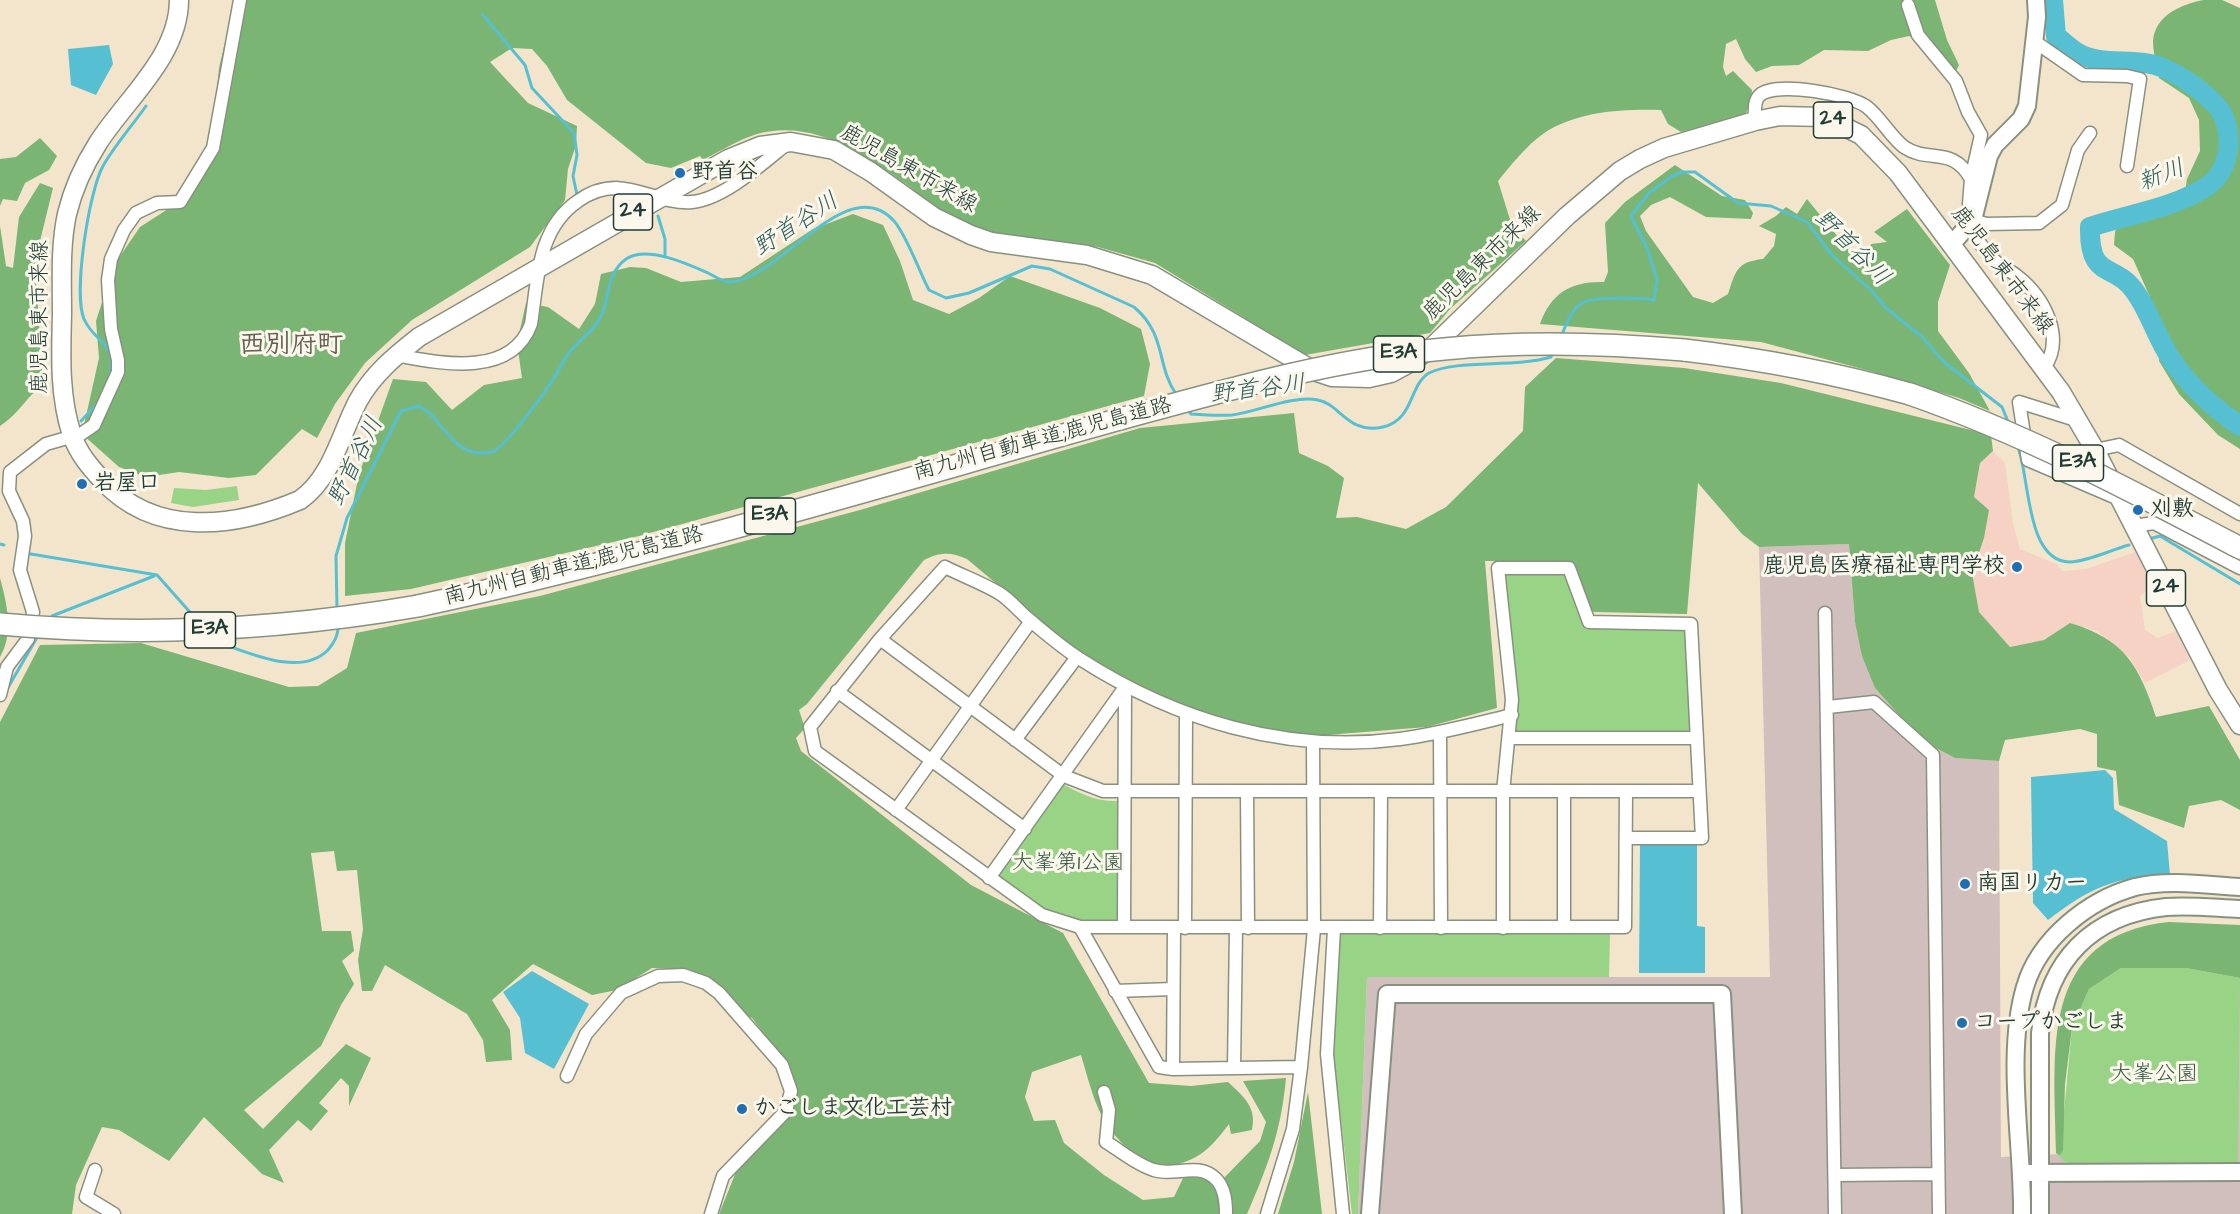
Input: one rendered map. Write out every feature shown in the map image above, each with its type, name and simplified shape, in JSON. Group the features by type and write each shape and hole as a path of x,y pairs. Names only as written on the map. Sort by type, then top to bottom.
{"highway":[{"name":"南九州自動車道;鹿児島道路","path":"0,624 156,632 215,630 341,619 418,606 518,585 621,558 1241,386 1376,357 1443,349 1575,342 1684,350 1762,359 1847,376 1910,394 1993,425 2076,462 2240,548"}],"main road":[{"name":"鹿児島東市来線","path":"179,0 178,21 169,44 99,143 73,193 67,216 62,278 61,362 66,413 72,436 89,466 108,487 143,510 182,523 205,524 249,517 300,500 316,486 359,399 382,367 419,337 657,198 746,151 790,142 811,144 844,156 934,217 971,235 992,242 1087,255 1152,275 1314,371 1332,377 1349,379 1391,373 1430,349 1535,245 1620,171 1664,148 1755,121 1802,115 1824,117 1861,135 1898,173 2044,368 2095,450 2218,690 2240,725"}],"street":[{"path":"0,695 7,667 27,639 33,612 20,570 24,536 23,521 9,491 7,480 10,472 16,466 46,444 72,436 94,425 118,372 118,360 111,329 108,268 124,230 136,213 157,203 180,202 213,148 240,0"},
{"path":"1952,245 1972,219 1989,156 1995,145 2021,119 2027,106 2036,0"},
{"path":"1908,5 1918,35 1956,81 1968,112 1981,135 1971,179 1969,204 1972,219 1995,261 2016,275 2036,293 2047,311 2052,345 2050,360 2044,368"},
{"path":"2034,40 2083,75 2140,79 2127,166"},
{"path":"1755,121 1755,104 1760,95 1770,91 1826,92 1851,98 1868,107 1903,146 1914,152 1948,157 1959,163 1971,179"},
{"path":"1972,219 1986,224 2039,224 2062,205 2078,150 2090,133"},
{"path":"395,356 463,365 504,355 526,336 531,324 539,267 549,231 567,209 590,193 615,188 657,198 692,202 708,199 790,142"},
{"path":"2079,421 2019,402 2028,460 2119,500"},
{"path":"2095,450 2120,445 2240,514"},
{"path":"2134,526 2154,523 2240,568"},
{"path":"1512,715 1440,733 1398,739 1313,742 1276,738 1186,714 1125,687 1077,657 999,593 945,567 880,639 810,727 814,751 1042,915 1080,927 1314,929 1625,927 1626,792"},
{"path":"1503,928 1503,792 1512,715 1498,568 1569,568 1589,622 1691,624 1702,837 1626,838"},
{"path":"1825,612 1835,1214"},
{"path":"896,810 1031,621"},
{"path":"880,639 1064,776 1083,786 1124,792 1699,791"},
{"path":"1015,740 1077,657"},
{"path":"989,878 1064,776 1125,687"},
{"path":"1124,927 1125,687"},
{"path":"837,691 1025,829"},
{"path":"1828,707 1874,702 1933,755 1939,1214"},
{"path":"1173,1069 1173,989 1179,928 1186,792 1186,714"},
{"path":"1440,733 1441,928"},
{"path":"1509,738 1696,738"},
{"path":"1268,1214 1293,1129 1301,1067 1314,929 1313,742"},
{"path":"1564,791 1564,927"},
{"path":"1234,1068 1247,792"},
{"path":"1380,928 1381,792"},
{"path":"2022,1214 2022,1173 2018,1150 2017,1035 2025,986 2045,949 2069,923 2087,909 2136,887 2159,884 2240,887"},
{"path":"2040,1214 2040,1033 2043,1004 2052,981 2070,954 2084,940 2107,924 2139,911 2187,907 2240,909"},
{"path":"1080,927 1160,1066 1173,1069 1301,1067"},
{"path":"1334,928 1327,1054 1343,1214"},
{"path":"567,1076 586,1034 621,993 658,976 683,975 706,983 719,993 782,1065 791,1091 786,1111 723,1176 711,1214"},
{"path":"1115,991 1173,989"},
{"path":"1370,1214 1387,994 1722,994 1733,1214"},
{"path":"1104,1092 1108,1110 1106,1142 1156,1171 1197,1169 1209,1172 1219,1182 1224,1193 1226,1214"},
{"path":"95,1170 86,1197 114,1214"},
{"path":"2022,1173 2240,1172"},
{"path":"1834,1175 1938,1174"}],"shaded area":[{"name":"鹿児島医療福祉専門学校","path":"1993,451 2005,463 2013,524 2020,549 2058,565 2062,571 2086,569 2135,552 2153,586 2140,596 2145,630 2158,638 2176,631 2190,660 2145,683 2130,658 2097,631 2070,623 2044,640 2010,647 1979,612 1972,573 1984,538 1974,497 1980,463"},
{"path":"1849,544 1855,622 1875,688 1900,716 1934,747 1955,758 1999,761 2001,1157 2060,1154 2240,978 2240,1214 1358,1214 1367,977 1770,977 1759,547"}],"green space":[{"path":"235,0 1935,0 1947,40 1959,65 1954,75 1931,49 1909,36 1891,40 1868,51 1824,50 1799,65 1772,66 1756,72 1745,59 1736,39 1726,44 1723,67 1726,76 1733,71 1752,90 1751,102 1744,117 1681,132 1668,124 1661,110 1631,110 1585,116 1556,126 1531,144 1498,181 1512,226 1526,241 1450,309 1430,333 1305,355 1155,263 1098,247 1007,237 961,222 859,153 820,136 800,131 779,130 757,134 736,142 703,160 700,156 671,168 646,163 567,100 547,66 532,49 512,48 490,62 528,103 577,126 576,145 568,169 565,200 530,247 412,320 365,363 335,404 317,438 302,429 256,475 229,478 179,472 146,477 119,467 82,434 99,358 96,321 114,265 140,227 168,209 205,169 213,130 219,68"},
{"path":"2204,0 2222,0 2240,8 2240,449 2218,435 2179,394 2159,361 2162,324 2133,259 2114,245 2115,232 2122,217 2182,210 2187,179 2200,151 2199,120 2189,98 2159,78 2153,41 2159,24 2171,12 2187,4"},
{"path":"40,138 57,156 49,170 25,183 17,201 3,199 0,206 0,159 16,157"},
{"path":"1675,165 1722,196 1745,200 1753,213 1751,219 1706,217 1670,197 1651,205 1640,216 1646,231 1693,297 1713,303 1728,294 1736,273 1743,265 1763,259 1774,246 1776,234 1759,226 1786,207 1797,214 1807,199 1860,264 1871,244 1887,242 1874,232 1907,209 1950,265 1938,302 1938,331 1969,373 1990,411 1959,398 1870,371 1761,342 1540,324 1550,304 1564,291 1582,284 1604,282 1608,272 1605,223 1625,202"},
{"path":"40,183 53,188 40,241 36,277 43,385 0,426 0,226 6,266 13,268 19,217"},
{"path":"853,214 883,225 900,261 913,300 949,314 979,298 1010,276 1100,308 1141,329 1150,364 1144,396 639,536 411,589 345,596 345,543 359,474 393,379 426,382 452,410 484,385 522,378 517,343 526,303 548,307 579,329 595,304 601,274 630,267 646,268 681,282 740,277 813,229"},
{"path":"1556,358 1684,368 1781,383 1991,435 1993,451 1980,463 1974,497 1989,510 1984,538 1972,573 1979,612 2010,647 2044,640 2070,623 2104,637 2127,656 2136,669 2156,717 2209,706 2240,760 2240,810 2221,800 2189,806 2184,828 2119,805 2116,771 2097,767 2097,734 2080,729 2005,740 1999,761 1955,758 1934,747 1900,716 1875,688 1862,656 1855,622 1849,544 1759,547 1742,534 1698,483 1687,614 1594,612 1584,602 1567,561 1485,561 1497,708 1427,727 1314,736 1270,731 1201,712 1129,683 1072,647 967,559 956,555 941,554 924,560 807,704 799,710 805,728 796,738 801,751 971,885 1063,933 1149,1083 1191,1086 1228,1082 1244,1098 1251,1109 1252,1130 1231,1134 1229,1124 1213,1144 1189,1161 1154,1169 1123,1144 1104,1120 1092,1092 1081,1055 1032,1072 1025,1097 1034,1121 1055,1120 1064,1143 1104,1175 1143,1200 1174,1197 1187,1170 1206,1166 1223,1179 1260,1141 1266,1122 1243,1081 1286,1078 1281,1115 1272,1148 1247,1214 719,1214 738,1167 795,1090 782,1057 752,1018 730,1007 721,988 689,969 652,968 617,990 592,995 533,964 492,1000 510,1030 512,1060 486,1062 483,1040 467,1014 385,965 372,991 362,991 358,960 363,929 357,870 337,871 334,851 311,853 322,931 351,931 354,951 342,961 354,984 321,1046 244,1110 263,1129 346,1044 371,1058 349,1106 349,1086 341,1078 319,1103 328,1111 311,1131 298,1120 269,1150 284,1183 262,1174 204,1117 169,1161 119,1130 102,1127 76,1185 72,1214 0,1214 0,722 40,645 141,643 289,687 318,686 347,668 356,633 540,596 860,510 1140,428 1294,413 1299,453 1328,466 1344,478 1336,518 1357,517 1406,529 1446,507 1523,431 1525,387"},
{"path":"237,486 239,500 193,507 171,503 174,488 206,490"},
{"path":"1561,572 1567,576 1586,629 1684,628 1687,630 1692,730 1690,733 1517,733 1504,578 1508,573"},
{"path":"0,578 7,608 8,628 0,657"},
{"name":"大峯第1公園","path":"1063,784 1089,797 1118,801 1119,919 1116,923 1080,920 1053,913 999,879 998,872"},
{"path":"2169,922 2240,925 2240,978 2186,968 2121,968 2089,989 2072,1028 2065,1084 2063,1150 2060,1155 2056,1153 2056,1041 2062,1006 2075,975 2095,950 2126,932"},
{"path":"1343,932 1610,933 1609,977 1367,977 1358,1214 1352,1214 1332,1043 1339,936"},
{"name":"大峯公園","path":"2121,968 2186,968 2240,978 2238,1162 2066,1163 2056,1153 2060,1154 2072,1028 2089,989"},
{"path":"1308,1092 1322,1214 1278,1214 1294,1162"}],"water":[{"path":"109,45 113,64 96,95 71,85 68,49"},
{"path":"2105,770 2113,778 2114,809 2167,841 2170,875 2134,878 2104,886 2077,900 2048,920 2033,903 2031,777"},
{"path":"1640,844 1697,845 1697,926 1705,927 1705,973 1639,973"},
{"path":"532,971 589,1004 554,1069 525,1053 520,1018 503,992"}],"waterway":[{"name":"新川","path":"2053,0 2056,36 2075,51 2087,57 2106,61 2146,63 2163,68 2196,87 2210,99 2222,114 2227,125 2226,160 2215,180 2206,187 2179,201 2090,227 2094,256 2099,264 2128,283 2136,293 2178,369 2211,404 2240,426"},
{"path":"483,15 525,65 532,88 574,133 577,155 573,176 577,195"},
{"path":"109,378 111,357 104,344 84,319 81,306 81,266 84,242 93,197 103,166 146,106"},
{"name":"野首谷川","path":"1561,336 1569,318 1582,303 1596,299 1616,298 1654,300 1657,279 1647,248 1631,216 1649,193 1672,176 1682,172 1695,172 1738,203 1771,206 1807,222 1831,254 1872,291 1885,307 1922,337 1945,363 2002,407 2009,424"},
{"name":"野首谷川","path":"337,610 336,556 347,518 401,411 419,406 427,411 460,446 478,453 492,452 515,430 535,405 569,353 597,323 605,307 614,273 626,259 635,255 667,257 729,282 749,277 769,265 834,217 855,208 875,209 899,227 929,290 946,298 969,293 1032,266 1050,269 1134,307 1152,328 1166,372 1176,394"},
{"path":"658,216 665,239 665,257"},
{"name":"野首谷川","path":"1187,409 1191,414 1232,415 1308,399 1326,403 1361,427 1383,427 1393,423 1406,410 1418,386 1429,373 1455,366 1537,360 1551,357 1553,353"},
{"path":"81,421 96,405"},
{"name":"野首谷川","path":"2018,447 2032,516 2037,534 2045,549 2056,558 2070,562 2092,558 2129,545"},
{"name":"野首谷川","path":"2149,539 2160,536 2240,584"},
{"name":"野首谷川","path":"0,544 4,545"},
{"name":"野首谷川","path":"25,553 157,575 197,620"},
{"path":"50,619 52,616 154,576"},
{"name":"野首谷川","path":"214,638 217,642 258,656 274,660 303,662 316,658 328,650 336,639 338,625"},
{"path":"6,691 39,634"}],"place":[{"name":"野首谷","path":"680,173"},
{"name":"岩屋口","path":"82,484"},
{"name":"刈敷","path":"2138,510"},
{"name":"鹿児島医療福祉専門学校","path":"2017,567"},
{"name":"南国リカー","path":"1965,884"},
{"name":"コープかごしま","path":"1962,1023"},
{"name":"かごしま文化工芸村","path":"742,1109"}],"district":[{"name":"西別府町","path":"291,347"}]}
